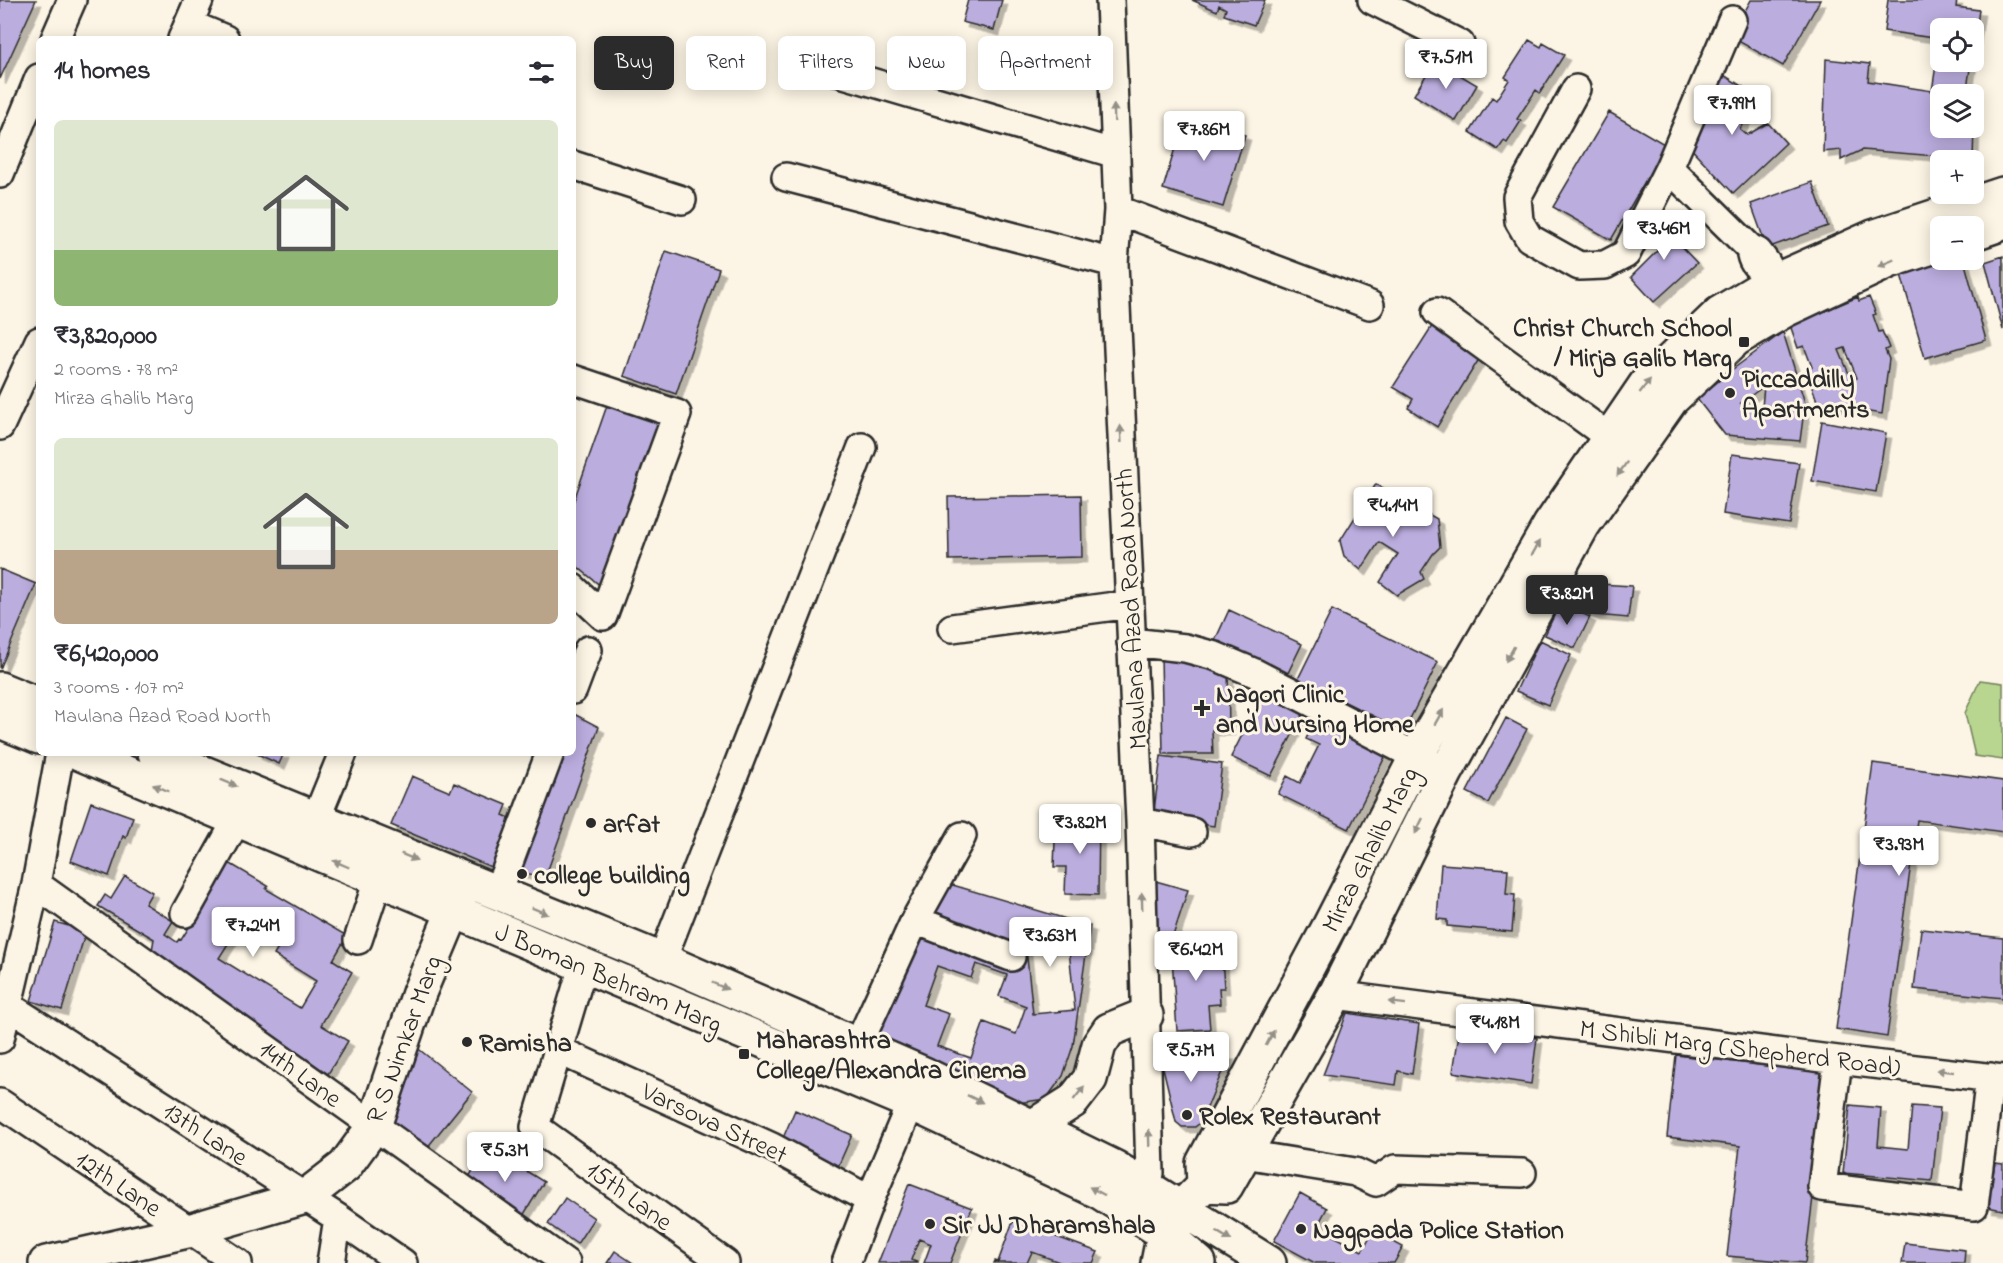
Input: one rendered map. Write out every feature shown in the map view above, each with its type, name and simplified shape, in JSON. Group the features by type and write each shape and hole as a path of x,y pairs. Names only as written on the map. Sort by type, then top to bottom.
{"main road":[{"name":"Mirza Ghalib Marg","path":"1930,248 1889,261 1774,289 1736,339 1671,400 1583,525 1446,772 1335,995 1226,1186 1204,1185 1203,1163 1330,925 1416,757 1550,525 1646,384 1720,313 1774,289 1873,237 2003,194"},
{"path":"1984,230 2003,223"},
{"path":"0,689 36,704"},
{"path":"0,721 36,736"},
{"name":"J Boman Behram Marg","path":"86,756 911,1103 1100,1192 1142,1202"},
{"name":"J Boman Behram Marg","path":"163,756 662,960 926,1075 1114,1167 1167,1235"},
{"name":"R S Nimkar Marg","path":"46,1263 84,1259 305,1197 345,1166 374,1126 419,993 453,911 481,886"},
{"path":"1032,1127 1073,1101 1090,1079 1099,1045 1109,1030 1146,1015"},
{"path":"1167,1235 1204,1185"},
{"path":"1167,1235 1199,1263"},
{"path":"1167,1235 1269,1263"}],"street":[{"path":"56,36 72,0"},
{"name":"Maulana Azad Road North","path":"1110,0 1118,210 1114,263 1140,822 1146,1015 1150,1173 1142,1202"},
{"path":"1372,0 1460,44"},
{"path":"1576,89 1517,197 1519,221 1529,238 1579,266 1605,265 1626,254 1669,168 1732,20"},
{"path":"190,21 219,36"},
{"path":"875,83 1116,154"},
{"path":"0,174 36,85"},
{"path":"576,166 682,200"},
{"path":"1669,168 1750,248 1750,258 1774,289"},
{"path":"786,177 1114,263"},
{"path":"1118,210 1370,304"},
{"path":"1437,312 1609,437"},
{"path":"0,426 36,348"},
{"path":"576,381 677,414 603,616 576,591"},
{"path":"662,960 862,447"},
{"path":"952,628 1130,604"},
{"path":"1131,642 1185,648 1215,656 1255,673 1446,772"},
{"path":"576,682 588,650"},
{"path":"0,1039 36,884 59,756"},
{"path":"316,819 342,756"},
{"path":"481,886 505,873 549,756"},
{"path":"185,913 237,820"},
{"path":"1140,822 1192,832"},
{"path":"858,1045 915,920 962,836"},
{"path":"358,940 378,880"},
{"name":"14th Lane","path":"36,884 566,1263"},
{"path":"915,920 1011,957"},
{"path":"558,1050 583,966"},
{"name":"M Shibli Marg (Shepherd Road)","path":"1335,995 1838,1060 1997,1078"},
{"name":"13th Lane","path":"7,1005 338,1218 403,1263"},
{"name":"15th Lane","path":"558,1050 536,1127 725,1263"},
{"name":"Varsova Street","path":"558,1050 772,1147 870,1200"},
{"path":"1838,1060 1822,1187 1974,1206 1997,1078"},
{"name":"12th Lane","path":"0,1103 238,1263"},
{"path":"846,1263 911,1103"},
{"path":"1244,1154 1355,1172 1376,1182 1395,1169 1522,1173"},
{"path":"331,1263 338,1218"}],"green space":[{"path":"1980,680 2003,683 2003,760 1975,756 1965,713"}],"building":[{"path":"0,0 36,0 0,79"},
{"path":"968,0 1002,0 994,30 962,22"},
{"path":"1192,0 1265,0 1254,25 1224,15 1226,9 1219,5 1217,11"},
{"path":"1751,0 1820,0 1783,66 1731,37"},
{"path":"1888,0 1957,0 1956,7 1979,10 1978,18 1930,18 1930,38 1884,31"},
{"path":"1529,40 1541,47 1543,43 1564,55 1540,93 1536,90 1517,119 1521,121 1507,143 1504,141 1498,150 1470,132 1492,97 1496,100 1509,80 1505,77"},
{"path":"1826,59 1870,64 1868,81 1930,91 1930,138 1974,138 1973,150 1930,150 1930,156 1862,150 1841,160 1841,150 1823,152"},
{"path":"1435,60 1477,85 1456,121 1414,95"},
{"path":"1935,72 1970,72 1968,84 1933,84"},
{"path":"1722,74 1756,95 1740,129 1747,135 1768,123 1786,143 1733,193 1686,143"},
{"path":"1609,112 1666,145 1611,240 1553,207"},
{"path":"1184,117 1245,135 1223,207 1163,189"},
{"path":"1812,182 1828,226 1767,248 1751,204"},
{"path":"1664,216 1683,236 1676,241 1697,263 1654,302 1631,277 1663,245 1662,243 1657,247 1645,234"},
{"path":"666,251 719,269 676,394 624,376"},
{"path":"2003,256 2003,330 1985,262"},
{"path":"1930,263 1930,270 1967,270 1986,340 1925,358 1900,271"},
{"path":"1858,297 1859,301 1869,297 1876,314 1873,315 1879,332 1882,331 1889,348 1885,350 1889,359 1882,414 1818,404 1806,369 1812,367 1804,346 1798,348 1790,325","holes":["1845,348 1857,378 1852,381 1839,350"]},
{"path":"1432,326 1481,356 1437,427 1408,408 1413,399 1393,387"},
{"name":"Piccaddilly Apartments","path":"1783,332 1805,403 1800,441 1725,435 1697,399","holes":["1764,386 1762,407 1741,403"]},
{"path":"610,397 663,415 602,587 576,565 576,494"},
{"path":"1822,421 1886,433 1876,492 1812,481"},
{"path":"1732,454 1799,463 1789,524 1723,514"},
{"path":"1376,484 1437,519 1440,547 1421,572 1424,579 1397,595 1380,582 1398,554 1379,542 1361,570 1344,556 1340,541"},
{"path":"1081,495 1082,557 949,560 948,497"},
{"path":"0,569 36,584 0,669"},
{"path":"1583,583 1632,586 1628,618 1595,615 1573,607 1573,588"},
{"path":"1560,603 1590,617 1575,648 1545,635"},
{"path":"1229,610 1302,644 1285,679 1213,645"},
{"path":"1332,610 1438,662 1404,731 1298,679"},
{"path":"1540,640 1571,655 1548,705 1516,691"},
{"path":"1202,655 1203,667 1228,666 1229,730 1212,730 1213,754 1163,754 1161,656"},
{"path":"1264,692 1304,712 1271,776 1231,757"},
{"path":"576,715 599,727 545,878 514,872 558,756 576,756"},
{"path":"1316,718 1387,753 1349,829 1278,794 1287,776 1300,783 1319,745 1306,739"},
{"path":"1506,718 1527,729 1488,803 1467,792"},
{"path":"262,756 283,756 279,764"},
{"path":"1161,756 1222,764 1214,826 1153,818"},
{"path":"1873,763 2003,781 2003,832 1917,820 1887,1037 1836,1029"},
{"path":"412,776 450,792 454,783 507,805 503,815 519,822 498,870 391,825"},
{"path":"91,802 133,817 126,838 123,836 109,876 71,861"},
{"path":"1065,816 1099,817 1098,895 1065,894 1066,867 1054,867 1055,840 1065,840"},
{"path":"229,863 268,886 266,889 347,936 333,960 352,972 321,1025 348,1041 328,1074 152,950 154,939 98,906 105,895 111,899 125,876 152,892 145,904 173,921 165,934 177,942 181,940","holes":["246,915 284,938 274,955 316,981 300,1008 219,958"]},
{"path":"1441,864 1508,869 1506,894 1515,895 1512,932 1447,926 1447,920 1437,919"},
{"path":"1145,878 1188,890 1173,936 1150,934"},
{"path":"946,883 1090,926 1073,1046 1063,1076 1046,1099 1017,1103 870,1039"},
{"path":"1066,920 1075,1010 1033,1014 1024,929"},
{"path":"55,922 86,931 62,1010 31,1001"},
{"path":"1921,929 2003,938 2003,998 1914,989"},
{"path":"1221,940 1224,988 1219,988 1220,1004 1208,1005 1210,1029 1177,1031 1171,943"},
{"path":"976,964 1007,975 999,996 1026,1006 1016,1034 984,1022 971,1058 937,1046 949,1014 923,1005 937,966 971,978"},
{"path":"1347,1013 1419,1024 1412,1074 1398,1071 1396,1085 1323,1075"},
{"path":"1460,1027 1537,1038 1531,1084 1453,1072"},
{"path":"410,1042 472,1092 422,1154 382,1124"},
{"path":"1159,1051 1229,1055 1201,1122 1195,1127 1182,1127 1176,1122"},
{"path":"1676,1055 1828,1073 1805,1263 1727,1256 1740,1146 1667,1137"},
{"path":"1850,1105 1881,1108 1878,1146 1908,1149 1912,1106 1940,1108 1932,1181 1843,1173"},
{"path":"795,1110 852,1135 837,1169 780,1145"},
{"path":"488,1147 544,1182 521,1219 465,1183"},
{"path":"1995,1163 2003,1164 2003,1210 1987,1207"},
{"name":"Sir JJ Dharamshala","path":"909,1184 972,1208 950,1263 924,1263 931,1244 919,1239 911,1260 919,1263 878,1263"},
{"name":"Nagpada Police Station","path":"1300,1193 1327,1208 1317,1227 1362,1251 1373,1231 1403,1247 1394,1263 1315,1263 1274,1241"},
{"path":"565,1198 594,1218 577,1244 548,1224"},
{"path":"1013,1221 1098,1252 1093,1263 1062,1263 1032,1252 1027,1263 994,1263 998,1262"},
{"path":"1905,1243 1965,1250 1964,1263 1902,1263"},
{"path":"615,1251 633,1263 607,1263"}],"place":[{"name":"Christ Church School / Mirja Galib Marg","path":"1744,342"},
{"name":"Piccaddilly Apartments","path":"1730,393"},
{"name":"Nagori Clinic and Nursing Home","path":"1202,708"},
{"name":"arfat","path":"591,823"},
{"name":"college building","path":"522,874"},
{"name":"Ramisha","path":"467,1042"},
{"name":"Maharashtra College/Alexandra Cinema","path":"744,1054"},
{"name":"Rolex Restaurant","path":"1187,1115"},
{"name":"Sir JJ Dharamshala","path":"930,1224"},
{"name":"Nagpada Police Station","path":"1301,1229"}]}
